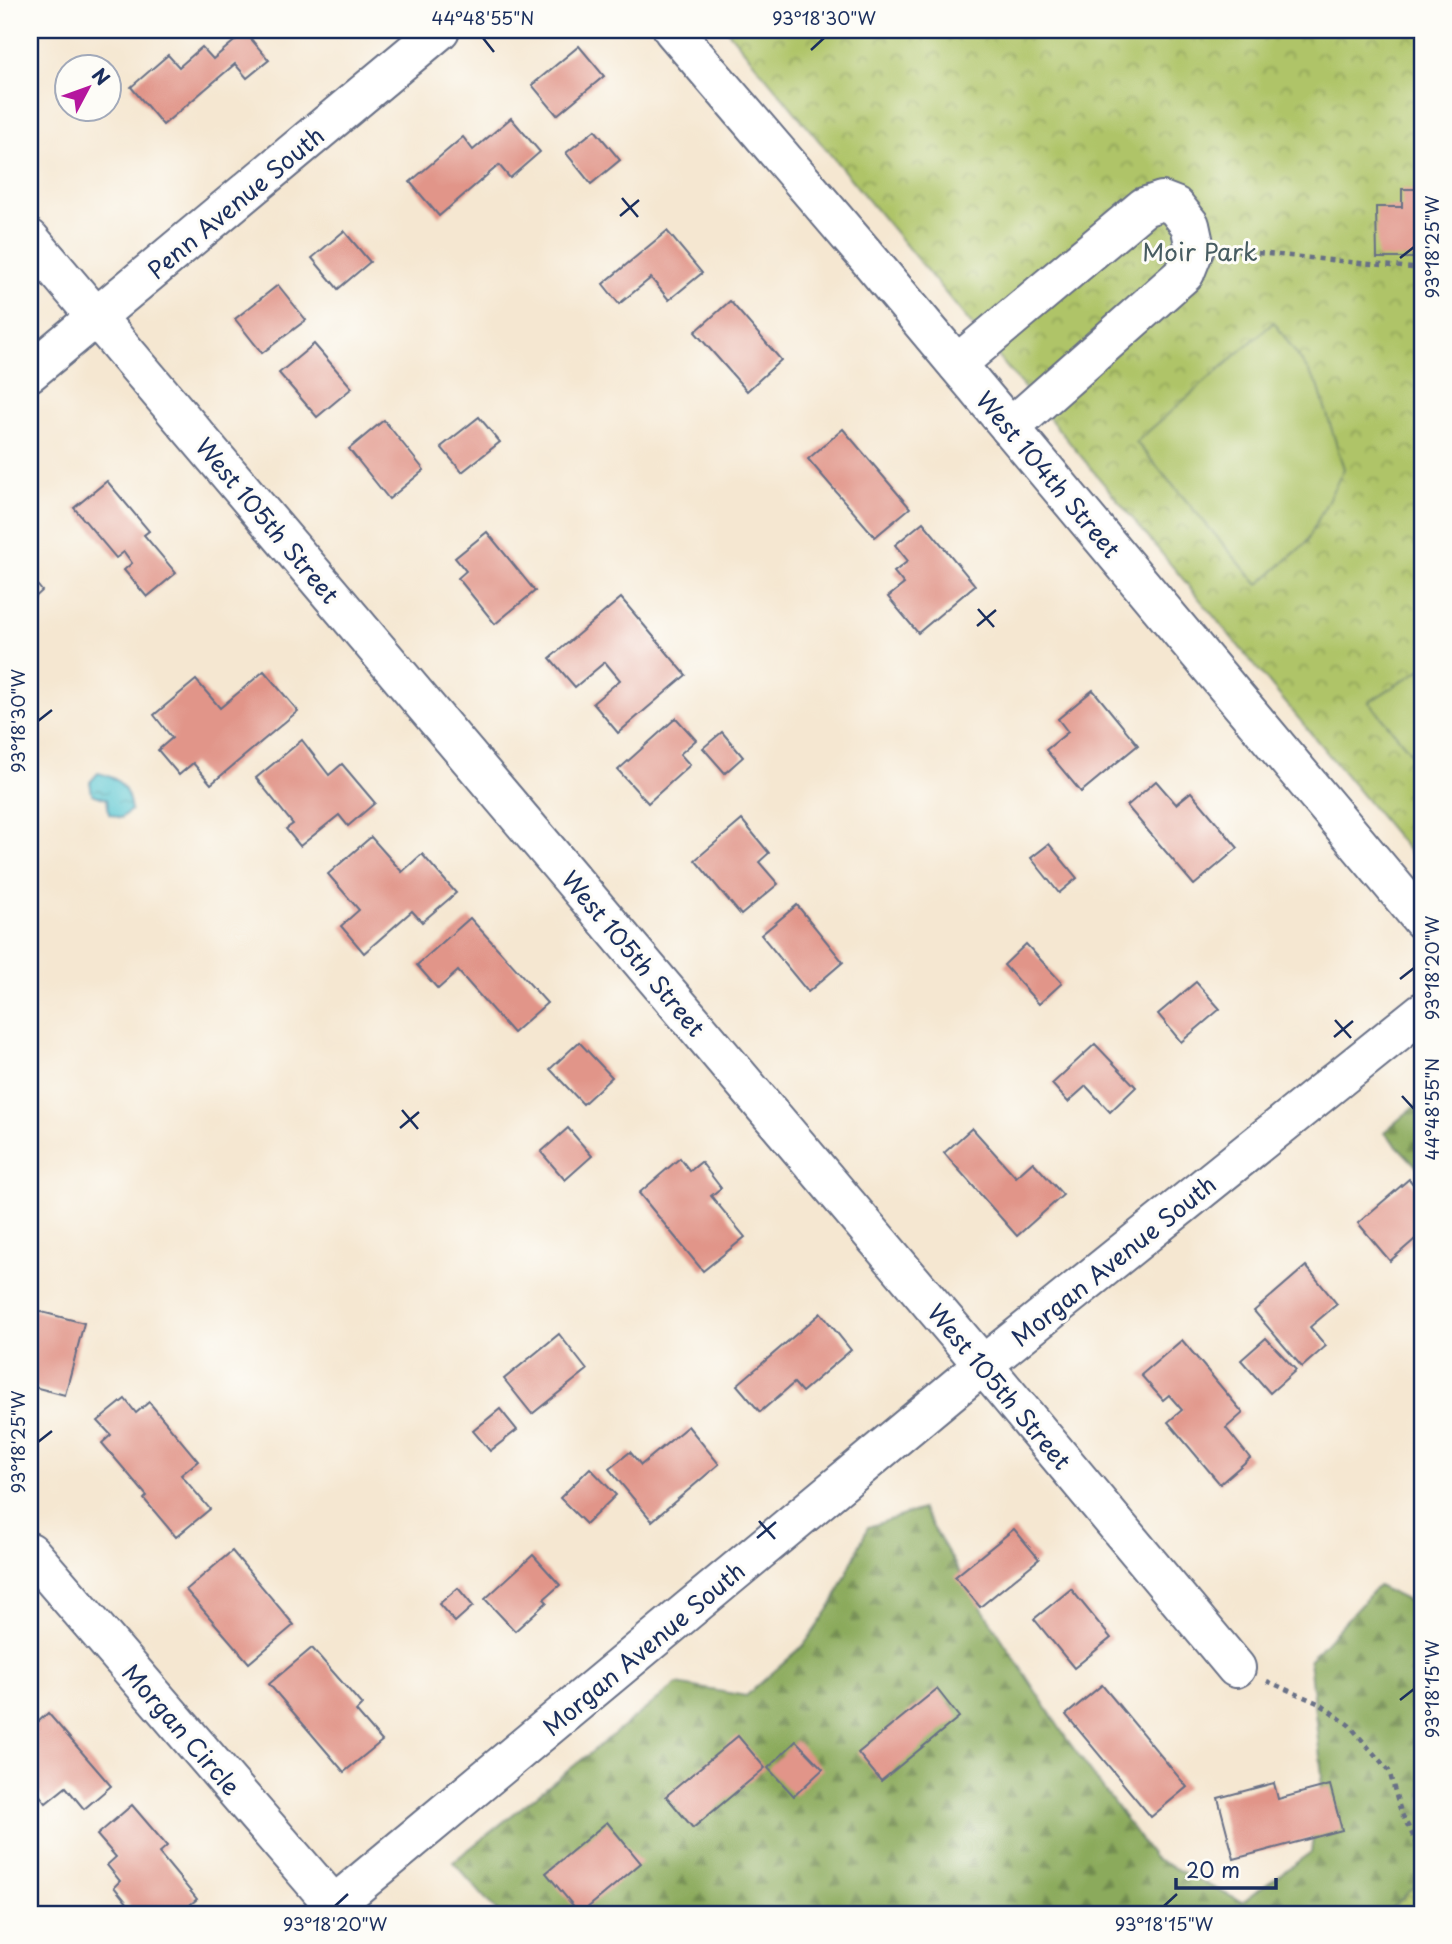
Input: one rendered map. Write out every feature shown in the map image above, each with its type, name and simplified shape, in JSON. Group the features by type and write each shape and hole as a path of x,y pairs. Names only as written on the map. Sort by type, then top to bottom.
{"street":[{"name":"Penn Avenue South","path":"30,372 440,30"},
{"name":"West 104th Street","path":"673,30 957,364 1422,920"},
{"path":"957,364 1144,207 1162,201 1175,206 1190,225 1195,248 1185,273 1010,428"},
{"name":"West 105th Street","path":"30,239 1236,1668"},
{"name":"Morgan Avenue South","path":"329,1909 983,1365 1422,1012"},
{"name":"Morgan Circle","path":"30,1552 329,1909"}],"path":[{"path":"1195,248 1422,269"},
{"path":"1236,1668 1320,1704 1349,1725 1389,1771 1401,1812 1422,1854"}],"green space":[{"name":"Moir Park","path":"727,30 1422,30 1422,867"},
{"path":"1274,322 1318,385 1344,469 1306,543 1258,585 1136,442"},
{"path":"1422,669 1422,766 1369,702"},
{"path":"1422,1100 1422,1172 1384,1132"},
{"path":"922,1509 976,1599 1066,1738 1154,1858 1242,1902 1311,1852 1322,1775 1309,1660 1378,1586 1422,1608 1422,1914 499,1914 453,1862 677,1684 746,1696 804,1645 833,1603 868,1527"},
{"path":"1422,1881 1422,1914 1384,1914"}],"water":[{"path":"98,773 112,777 125,790 131,810 121,818 109,814 107,799 92,794 90,782"}],"building":[{"path":"245,32 269,60 247,78 235,64 163,125 131,87 168,55 179,67 202,47 213,59"},
{"path":"579,46 604,76 557,115 532,85"},
{"path":"511,118 540,152 510,178 499,165 439,216 410,182 463,137 473,150"},
{"path":"595,130 620,160 591,184 566,153"},
{"path":"1402,189 1422,189 1422,258 1377,258 1376,207 1402,207"},
{"path":"344,231 370,262 338,289 312,258"},
{"path":"667,231 702,273 669,300 651,278 619,304 603,284"},
{"path":"278,285 306,320 262,353 235,319"},
{"path":"730,301 781,360 747,391 695,332"},
{"path":"314,344 352,388 317,417 279,373"},
{"path":"479,417 500,442 462,472 441,447"},
{"path":"384,420 424,470 389,499 349,449"},
{"path":"843,429 910,508 875,537 808,459"},
{"path":"107,481 149,531 144,535 176,573 147,597 124,570 132,563 124,552 116,558 74,508"},
{"path":"923,522 975,585 918,633 888,597 904,584 894,572 908,561 895,545"},
{"path":"487,532 535,591 495,624 458,578 466,571 455,558"},
{"path":"30,576 42,591 30,602"},
{"path":"621,598 686,675 618,733 593,703 620,680 605,662 575,687 550,658"},
{"path":"264,671 298,711 211,784 193,763 179,775 158,750 172,738 154,715 196,680 220,708"},
{"path":"1093,690 1138,745 1081,792 1046,750 1068,732 1058,719"},
{"path":"676,718 696,740 680,754 690,765 648,803 618,770"},
{"path":"722,732 743,757 725,773 703,748"},
{"path":"302,740 329,775 342,764 375,803 348,826 339,815 300,846 286,829 293,824 256,778"},
{"path":"1156,781 1176,804 1191,792 1238,848 1194,885 1127,806"},
{"path":"742,820 769,853 759,862 778,884 741,915 695,860"},
{"path":"371,837 402,872 422,854 456,893 422,922 412,911 364,953 341,926 359,910 328,874"},
{"path":"1049,844 1077,878 1059,893 1031,858"},
{"path":"797,905 843,962 808,992 761,935"},
{"path":"470,918 547,1003 513,1033 458,971 438,989 417,965"},
{"path":"1026,944 1062,983 1039,1004 1004,965"},
{"path":"1196,982 1220,1009 1181,1042 1158,1014"},
{"path":"579,1042 612,1077 583,1104 550,1069"},
{"path":"1095,1044 1136,1087 1110,1112 1086,1086 1068,1102 1052,1084"},
{"path":"568,1128 592,1156 565,1180 541,1152"},
{"path":"972,1128 1016,1177 1033,1162 1063,1195 1017,1236 944,1153"},
{"path":"680,1158 690,1171 701,1162 721,1188 711,1196 745,1237 703,1271 639,1193"},
{"path":"1409,1179 1422,1195 1422,1233 1390,1261 1358,1223"},
{"path":"1306,1266 1337,1304 1310,1327 1326,1346 1302,1367 1254,1311"},
{"path":"30,1309 84,1323 65,1395 30,1386"},
{"path":"821,1313 851,1350 802,1392 794,1383 760,1412 737,1385"},
{"path":"559,1334 587,1370 532,1414 504,1379"},
{"path":"1266,1338 1296,1370 1270,1393 1241,1360"},
{"path":"1182,1340 1243,1413 1226,1428 1250,1458 1220,1484 1168,1422 1182,1410 1169,1395 1163,1400 1141,1375"},
{"path":"125,1399 136,1413 149,1402 198,1461 181,1475 210,1509 176,1537 144,1499 147,1496 102,1443 111,1435 98,1421"},
{"path":"500,1409 517,1430 490,1451 473,1431"},
{"path":"688,1426 719,1464 652,1521 609,1469 630,1452 641,1465"},
{"path":"590,1468 616,1495 586,1524 560,1498"},
{"path":"1014,1529 1039,1559 980,1607 955,1577"},
{"path":"232,1551 294,1625 249,1663 186,1590"},
{"path":"533,1555 560,1585 544,1599 547,1602 515,1631 485,1599"},
{"path":"458,1588 473,1606 455,1622 439,1604"},
{"path":"1071,1589 1111,1638 1074,1668 1034,1619"},
{"path":"312,1648 362,1705 356,1711 382,1741 344,1772 269,1684"},
{"path":"1102,1685 1187,1787 1151,1817 1066,1715"},
{"path":"937,1689 959,1717 881,1781 858,1753"},
{"path":"48,1713 111,1786 84,1809 66,1787 46,1803 30,1783 30,1729"},
{"path":"738,1736 765,1768 693,1828 666,1796"},
{"path":"796,1741 823,1769 794,1796 768,1768"},
{"path":"1274,1783 1278,1799 1330,1785 1342,1830 1234,1859 1218,1798"},
{"path":"132,1805 167,1846 159,1853 197,1899 179,1914 136,1914 114,1887 120,1881 107,1865 116,1857 97,1835"},
{"path":"607,1822 641,1863 580,1914 546,1873"}]}
